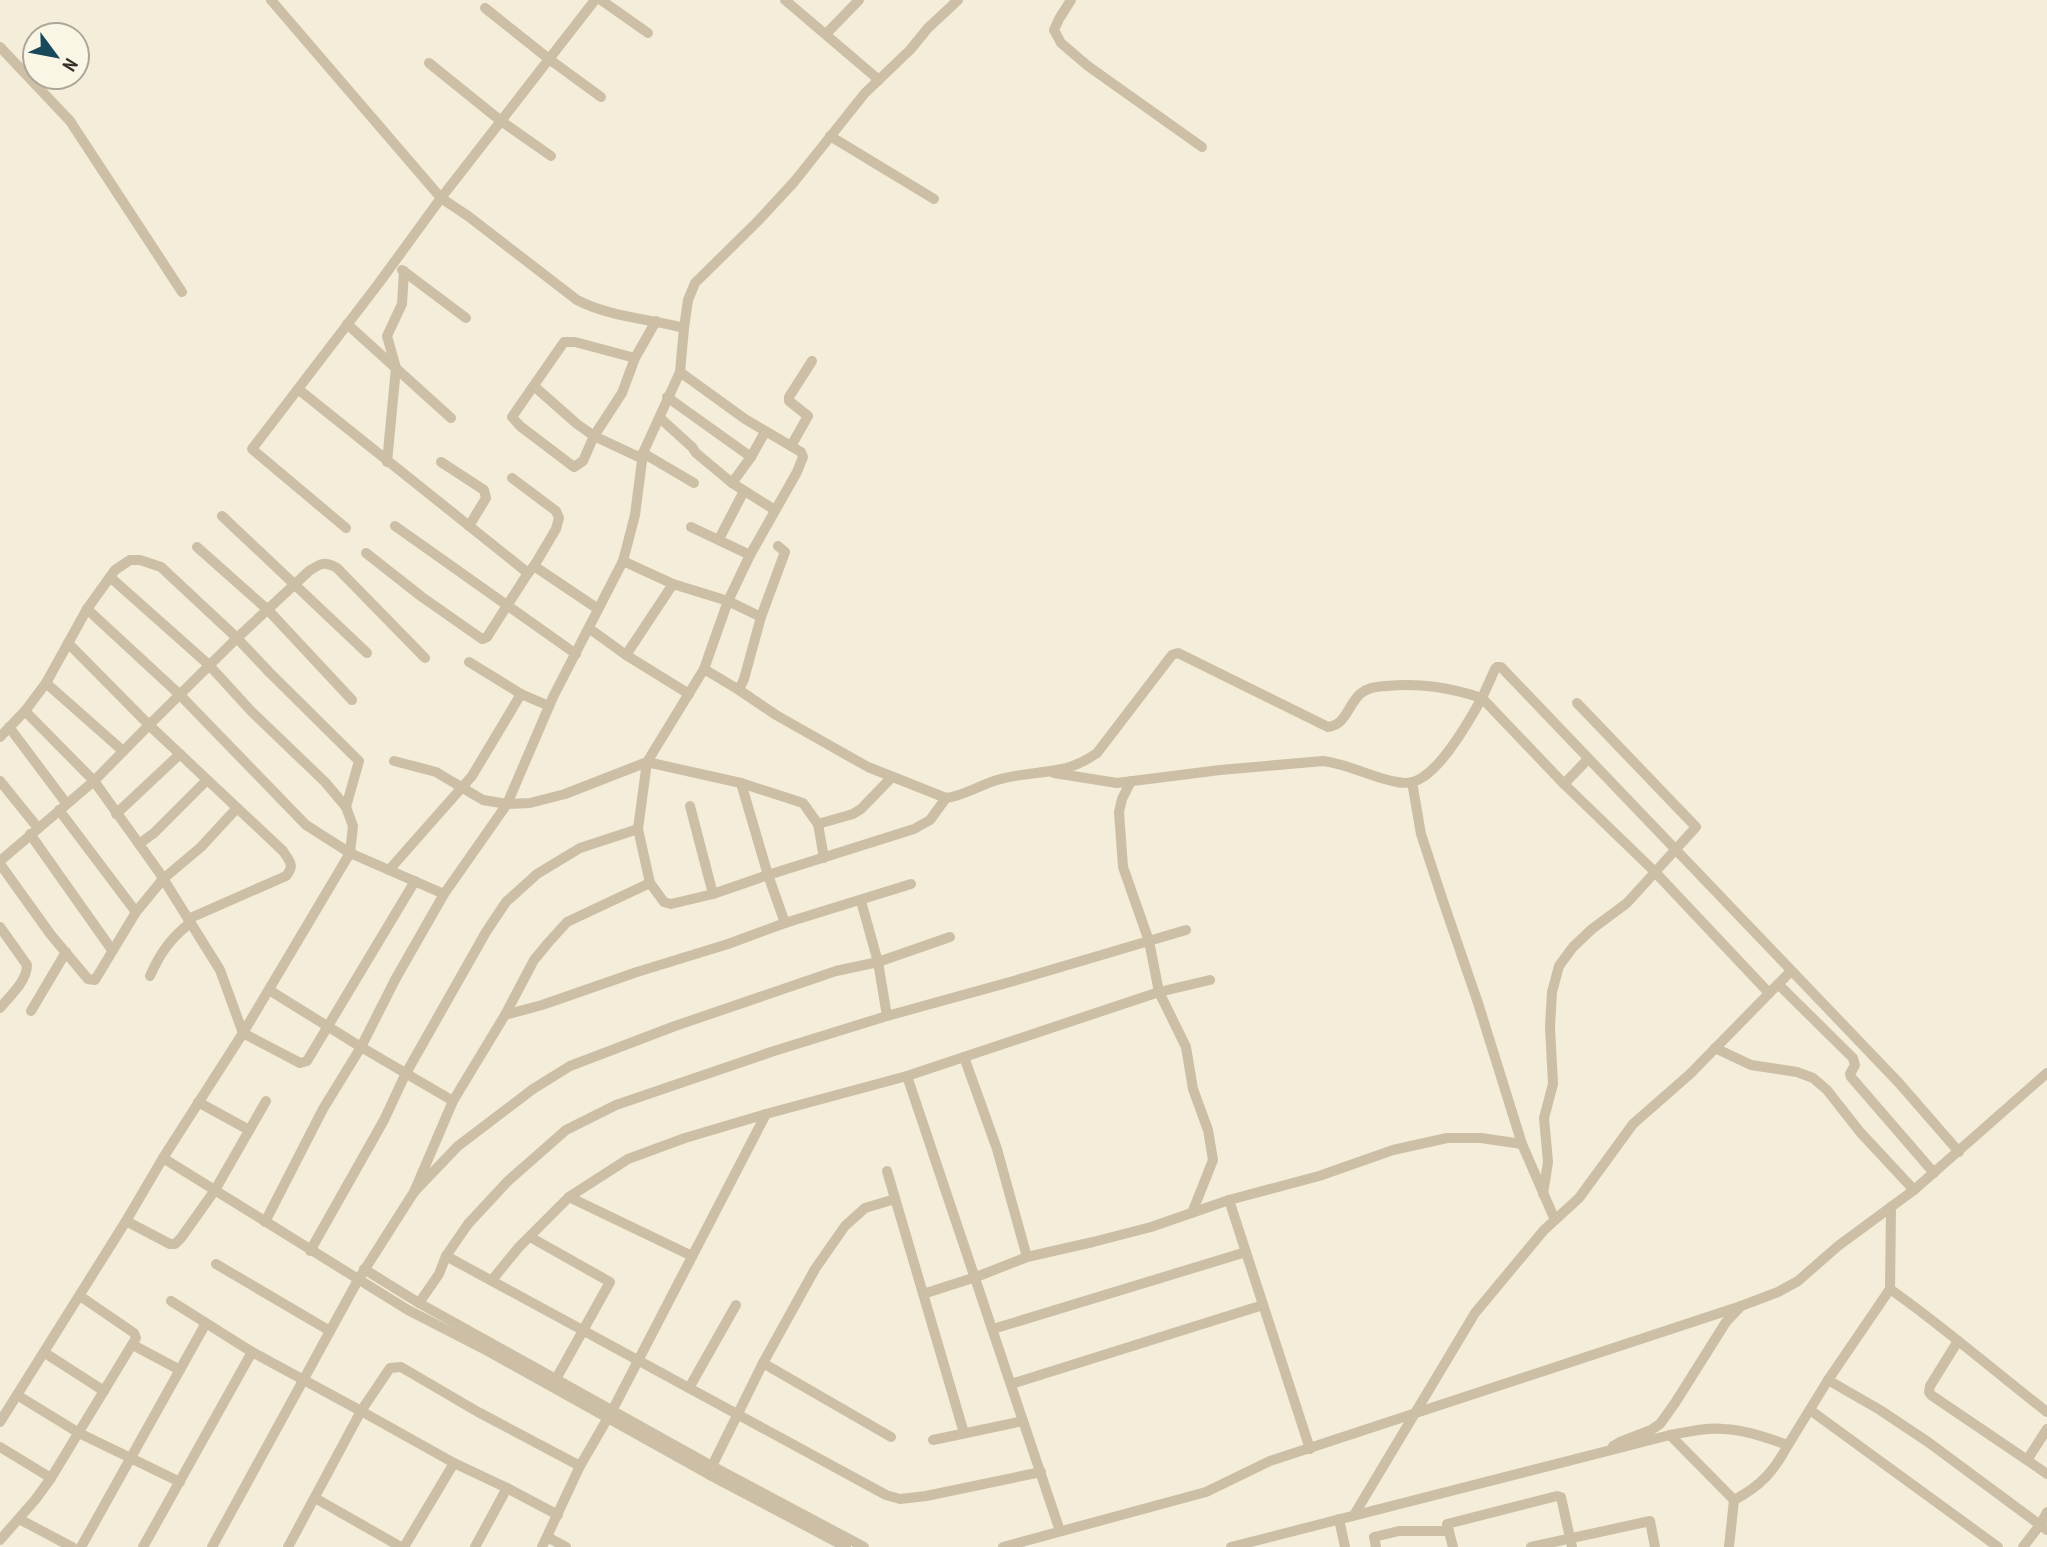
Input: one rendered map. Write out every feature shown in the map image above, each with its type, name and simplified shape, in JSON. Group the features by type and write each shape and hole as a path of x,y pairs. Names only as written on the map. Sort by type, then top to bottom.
{"street":[{"path":"271,0 442,198 577,300 606,312 684,328"},
{"path":"346,528 252,449 595,0"},
{"path":"601,0 648,33"},
{"path":"785,0 879,80"},
{"path":"825,34 859,0"},
{"path":"265,1223 323,1109 361,1047 396,978 444,894 507,804 549,706 623,561 635,515 643,456 680,372 687,304 695,283 767,211 865,93 958,0"},
{"path":"1071,0 1054,30 1061,43 1088,66 1202,147"},
{"path":"485,8 601,96"},
{"path":"0,47 70,121 182,292"},
{"path":"429,63 501,121 551,156"},
{"path":"830,136 934,200"},
{"path":"394,264 466,318"},
{"path":"387,461 396,368 387,336 402,304 404,271"},
{"path":"635,358 575,342 564,342 512,417 574,467 583,461 594,436 622,393 635,358 656,321"},
{"path":"347,324 451,418"},
{"path":"791,446 808,416 789,401 789,397 812,360"},
{"path":"680,372 765,432 801,452 803,457 728,600 704,668 648,762 638,829 650,883 664,902 671,904 713,894 914,830 930,820 946,799"},
{"path":"535,387 594,436 643,456 694,483"},
{"path":"298,389 469,526 531,569 598,610"},
{"path":"667,397 751,457"},
{"path":"660,418 692,447 695,453 732,483 775,510"},
{"path":"732,483 765,432"},
{"path":"441,462 484,490 486,494 469,526"},
{"path":"366,553 482,639 487,637 556,529 559,518 556,511 513,478"},
{"path":"719,539 744,491"},
{"path":"222,516 367,653"},
{"path":"395,526 576,654"},
{"path":"691,527 750,555"},
{"path":"739,690 761,617 785,552 778,546"},
{"path":"197,547 268,610 352,700"},
{"path":"0,737 46,683 87,609 115,570 130,560 150,562 160,566 237,638 359,761 346,807"},
{"path":"623,561 673,584 728,600 761,617"},
{"path":"237,808 201,848 163,879 135,912 93,981 88,979 65,952 1,859 94,781 237,638 309,570 321,563 337,568 425,658"},
{"path":"0,1422 243,1033 350,853 353,825 346,807 325,782 251,711 209,665 110,577"},
{"path":"626,655 673,584"},
{"path":"87,609 179,694 306,825 350,853 444,894"},
{"path":"590,629 689,694"},
{"path":"68,643 149,725 283,851 292,865 292,870 286,876 189,921 167,945 150,976"},
{"path":"704,668 776,715 868,767 946,799 1024,773 1063,769 1097,753 1172,655 1178,653 1328,727 1342,722 1359,695 1370,687 1420,684 1461,691 1482,698 1564,784 1654,871 1769,993"},
{"path":"469,662 521,694 549,706"},
{"path":"1043,771 1117,783 1323,761 1398,782 1412,782 1423,777 1437,764 1482,698 1495,669 1501,667 1899,1083 1959,1152"},
{"path":"46,683 123,751"},
{"path":"389,870 472,776 521,694"},
{"path":"1543,1194 1548,1163 1544,1118 1553,1084 1550,1027 1552,992 1559,966 1573,947 1592,929 1627,902 1696,827 1577,703"},
{"path":"25,710 94,781 163,879 220,970 243,1033 296,1062 304,1063 415,881"},
{"path":"9,727 135,912"},
{"path":"116,814 180,754"},
{"path":"1564,784 1588,759"},
{"path":"394,761 436,772 483,800 507,804 530,803 565,794 648,762 741,783 803,803 818,824 824,858"},
{"path":"818,824 853,814 869,802 892,777"},
{"path":"139,844 154,833 207,780"},
{"path":"0,781 112,950"},
{"path":"1131,781 1119,812 1123,867 1149,941 1159,992 1186,1047 1193,1089 1208,1130 1212,1151 1213,1160 1192,1213"},
{"path":"1412,782 1421,834 1522,1144 1555,1220"},
{"path":"741,783 785,923"},
{"path":"690,806 713,894"},
{"path":"310,1251 384,1120 405,1074 506,902 537,874 580,848 638,829"},
{"path":"212,1547 364,1269 414,1192 453,1101 505,1015 534,960 567,922 650,883"},
{"path":"505,1015 911,884"},
{"path":"861,901 878,962 887,1016"},
{"path":"0,927 27,965 28,971 0,1008"},
{"path":"419,1303 468,1224 508,1181 566,1130 616,1105 887,1016 1186,930"},
{"path":"414,1192 458,1146 533,1089 570,1066 836,971 878,962 950,937"},
{"path":"31,1011 65,952"},
{"path":"1354,1515 1475,1312 1544,1230 1579,1198 1633,1124 1690,1074 1791,971"},
{"path":"492,1280 569,1197 628,1159 685,1138 907,1076 1159,992 1210,980"},
{"path":"1777,984 1853,1058 1855,1065 1851,1077 1934,1173"},
{"path":"269,990 453,1101"},
{"path":"1715,1048 1751,1065 1797,1072 1813,1079 1828,1090 1860,1132 1914,1190"},
{"path":"964,1057 997,1149 1027,1257"},
{"path":"1003,1547 1206,1492 1270,1461 1778,1293 1798,1281 1838,1246 1914,1190 2047,1073"},
{"path":"907,1076 1060,1531"},
{"path":"126,1221 170,1244 175,1244 215,1191 266,1101"},
{"path":"198,1102 249,1130"},
{"path":"542,1547 580,1466 610,1414 766,1114"},
{"path":"923,1294 1027,1257 1128,1233 1229,1200 1319,1176 1393,1150 1447,1138 1481,1138 1522,1144"},
{"path":"163,1158 408,1310 864,1547"},
{"path":"887,1171 964,1433"},
{"path":"569,1197 692,1256"},
{"path":"712,1466 763,1363 815,1269 845,1226 865,1208 895,1199"},
{"path":"1229,1200 1310,1449"},
{"path":"1734,1500 1749,1492 1776,1466 1828,1380 1890,1289 1891,1207"},
{"path":"530,1237 610,1282 556,1378"},
{"path":"993,1329 1246,1252"},
{"path":"446,1256 886,1495 900,1499 926,1496 1041,1472"},
{"path":"216,1264 330,1331"},
{"path":"364,1269 419,1303 556,1378 708,1474 846,1547"},
{"path":"1890,1289 1929,1316 2047,1412"},
{"path":"1,1537 51,1478 136,1338 134,1333 80,1296"},
{"path":"171,1301 302,1380 454,1463 558,1515"},
{"path":"690,1388 736,1304"},
{"path":"1011,1384 1263,1305"},
{"path":"1604,1452 1660,1423 1726,1322 1741,1306"},
{"path":"81,1547 206,1323"},
{"path":"1958,1341 1930,1386 1931,1395 2047,1474"},
{"path":"132,1345 180,1370"},
{"path":"143,1547 252,1352"},
{"path":"45,1353 104,1391"},
{"path":"763,1363 891,1437"},
{"path":"288,1547 361,1411 390,1368 401,1367 478,1412 580,1466"},
{"path":"1828,1380 1928,1442 2043,1528"},
{"path":"17,1395 79,1433 180,1482"},
{"path":"1810,1410 1998,1547"},
{"path":"933,1440 1023,1421"},
{"path":"1231,1547 1670,1435 1704,1429 1723,1429 1745,1432 1788,1445"},
{"path":"2027,1460 2047,1429"},
{"path":"1670,1435 1734,1500 1731,1545"},
{"path":"0,1447 51,1478"},
{"path":"315,1498 402,1547 454,1463"},
{"path":"475,1547 507,1488"},
{"path":"1452,1547 1447,1524 1557,1496 1561,1497 1571,1543"},
{"path":"2023,1547 2043,1528 2047,1512"},
{"path":"19,1519 72,1547"},
{"path":"1339,1519 1345,1547"},
{"path":"1531,1547 1571,1543 1650,1521 1655,1547"},
{"path":"1376,1547 1374,1537 1399,1531 1449,1531"},
{"path":"547,1537 566,1547"}]}
